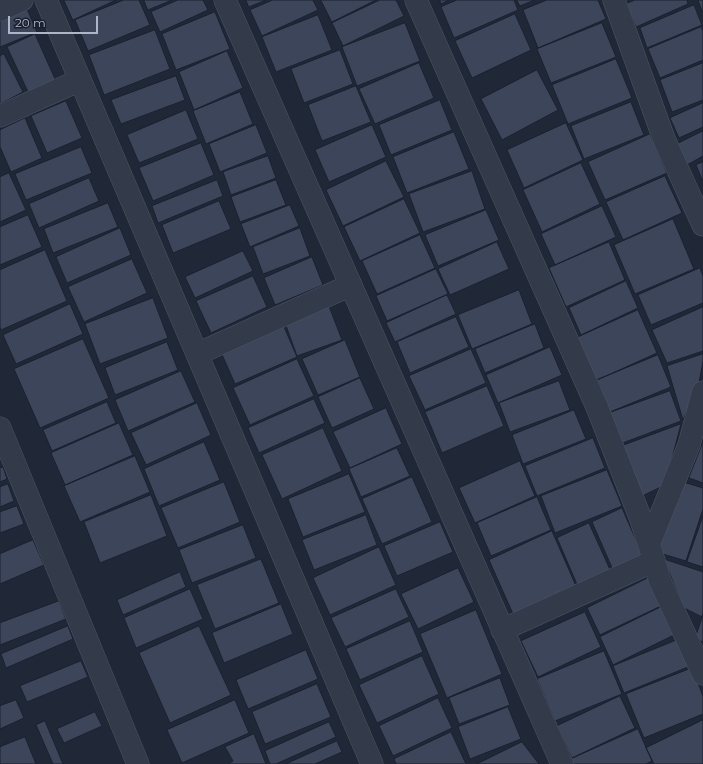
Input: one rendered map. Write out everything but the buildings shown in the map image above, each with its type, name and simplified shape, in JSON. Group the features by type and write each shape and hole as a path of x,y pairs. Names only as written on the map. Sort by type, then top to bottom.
{"street":[{"path":"0,10 22,0"},
{"path":"46,0 372,764"},
{"path":"225,0 562,764"},
{"path":"416,0 597,407 660,581 703,674"},
{"path":"614,0 664,139 703,225"},
{"path":"0,116 80,80"},
{"path":"197,354 351,285"},
{"path":"502,630 651,553 689,445 703,392"},
{"path":"0,428 134,762"}]}
